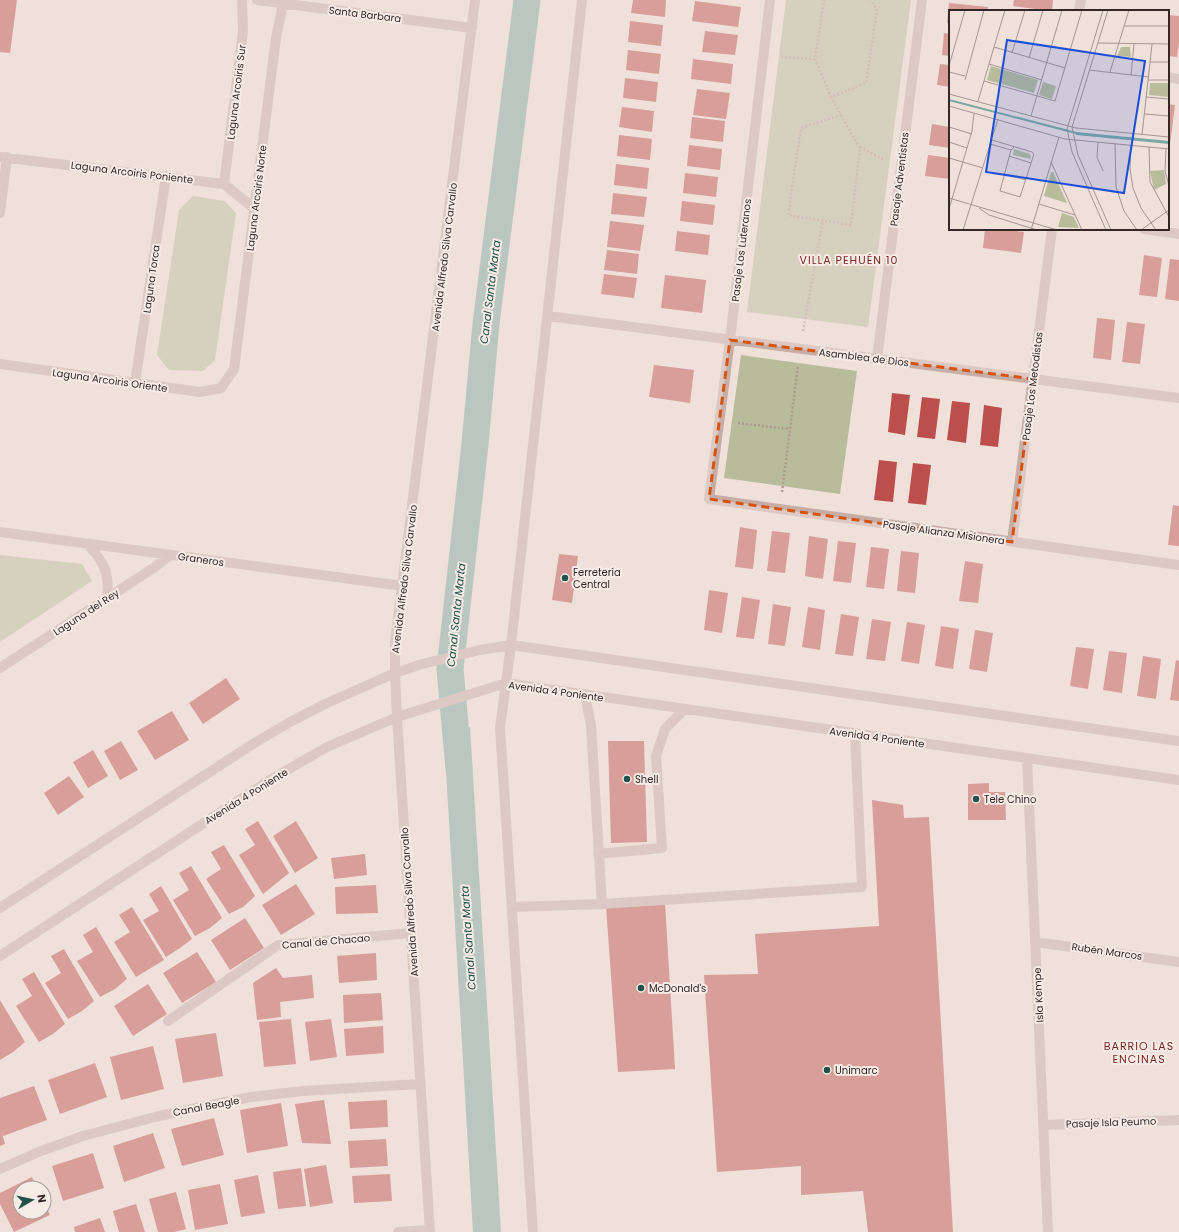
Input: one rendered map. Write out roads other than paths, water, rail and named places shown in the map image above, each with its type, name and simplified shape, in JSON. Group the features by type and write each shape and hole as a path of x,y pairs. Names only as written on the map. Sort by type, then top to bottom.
{"street":[{"name":"Laguna Arcoiris Sur","path":"224,184 243,31 242,0"},
{"name":"Santa Barbara","path":"257,0 472,28"},
{"name":"Avenida Alfredo Silva Carvallo","path":"430,1231 397,717 395,642 475,0"},
{"path":"533,1232 500,728 511,645 582,0"},
{"name":"Pasaje Los Luteranos","path":"709,499 730,340 770,0"},
{"name":"Pasaje Adventistas","path":"877,359 922,0"},
{"path":"1079,10 1081,0"},
{"name":"Laguna Arcoiris Norte","path":"221,388 234,369 276,38 283,4"},
{"path":"1169,77 1179,79"},
{"name":"Laguna Arcoiris Poniente","path":"3,157 224,184"},
{"path":"0,213 3,157"},
{"name":"Laguna Torca","path":"135,383 166,176"},
{"path":"224,184 255,209"},
{"name":"Pasaje Los Metodistas","path":"1012,542 1052,230"},
{"path":"1151,230 1179,234"},
{"name":"Asamblea de Dios","path":"548,316 1179,398"},
{"name":"Laguna Arcoiris Oriente","path":"0,364 200,392 221,388"},
{"name":"Pasaje Alianza Misionera","path":"709,499 1179,566"},
{"name":"Graneros","path":"0,532 402,586"},
{"path":"87,544 97,554 104,566 108,579 107,598"},
{"name":"Laguna del Rey","path":"0,668 170,555"},
{"path":"0,908 256,742 290,722 325,704 395,673 422,664 480,650 511,645 1179,741"},
{"name":"Avenida 4 Poniente","path":"0,956 273,778 327,747 397,717 425,707 506,683 1179,780"},
{"path":"584,694 591,726 602,904"},
{"path":"598,854 662,848 656,756 665,729 685,709"},
{"path":"512,907 602,904 862,887 855,733"},
{"name":"Isla Kempe","path":"1027,758 1048,1232"},
{"name":"Canal de Chacao","path":"168,1021 278,945 411,933"},
{"name":"Rubén Marcos","path":"1035,942 1179,962"},
{"name":"Canal Beagle","path":"0,1169 41,1151 83,1136 155,1117 201,1107 251,1097 303,1091 420,1084"},
{"name":"Pasaje Isla Peumo","path":"1044,1125 1179,1120"},
{"path":"398,1232 430,1231"}],"water":[{"path":"470,727 501,1232 473,1232 444,736"}],"waterway":[{"name":"Canal Santa Marta","path":"459,769 450,669 475,444 486,324 527,0"}],"place":[{"name":"Ferretería Central","path":"565,578"},
{"name":"Shell","path":"627,779"},
{"name":"Tele Chino","path":"976,799"},
{"name":"McDonald's","path":"641,988"},
{"name":"Unimarc","path":"827,1070"}],"district":[{"name":"VILLA PEHUÉN 10","path":"849,260"},
{"name":"BARRIO LAS ENCINAS","path":"1139,1052"}]}
